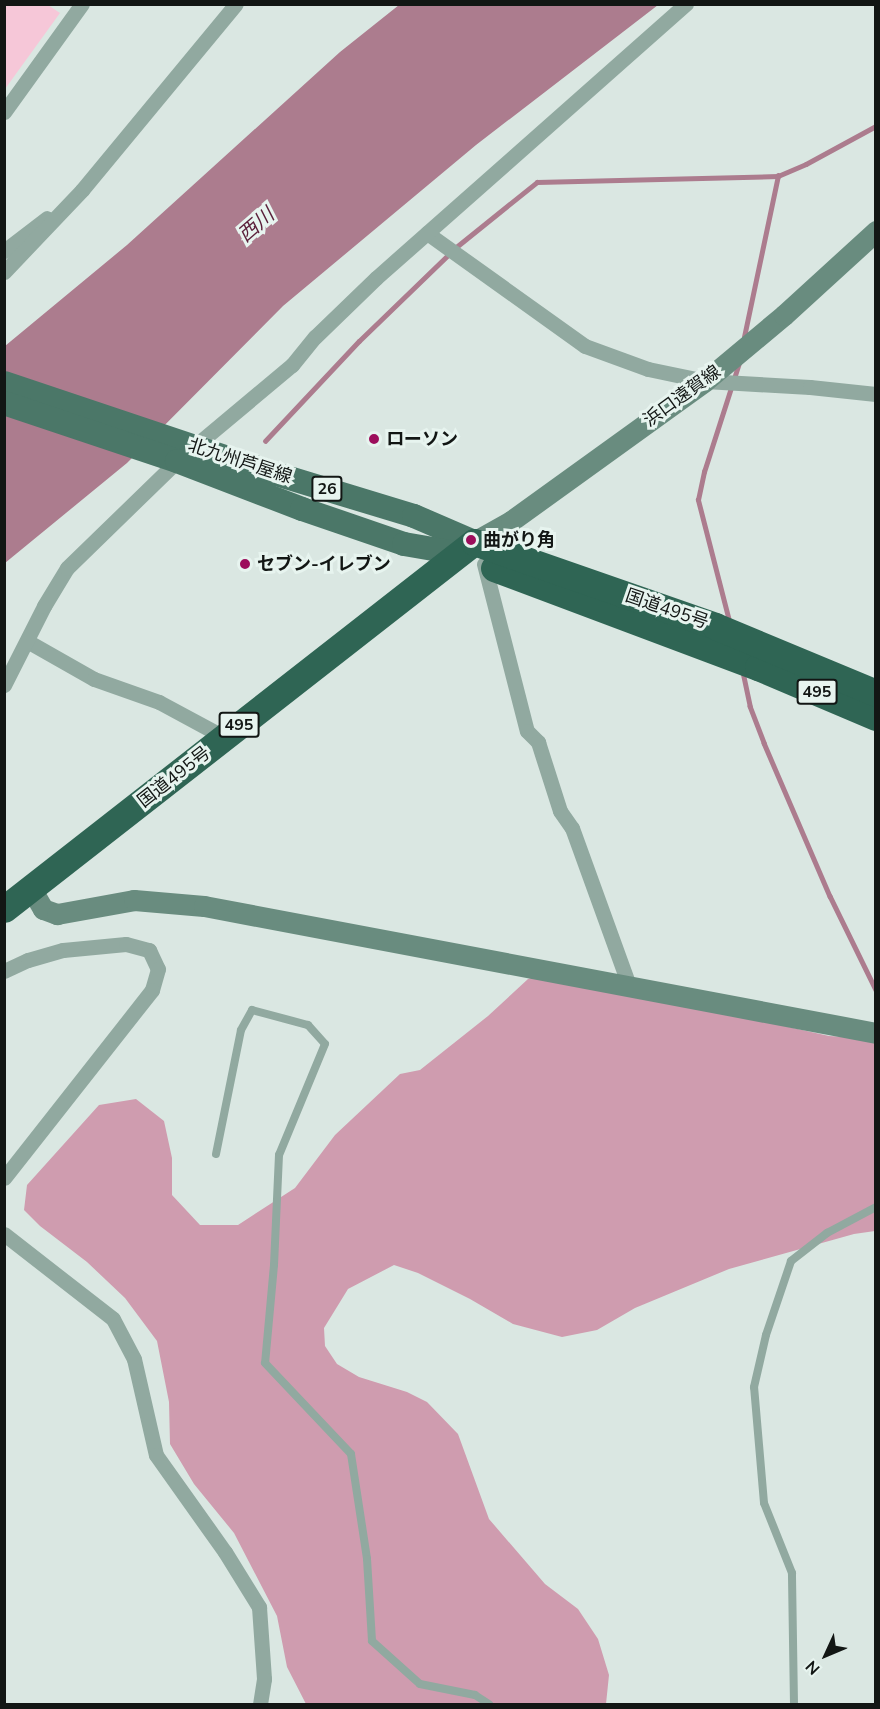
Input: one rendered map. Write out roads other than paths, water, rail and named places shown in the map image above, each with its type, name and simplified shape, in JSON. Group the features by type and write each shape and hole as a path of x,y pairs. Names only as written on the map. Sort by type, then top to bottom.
{"highway":[{"name":"国道495号","path":"4,909 32,890 224,737 471,553 760,656 876,693"},
{"name":"国道495号","path":"760,656 876,717"}],"main road":[{"name":"北九州芦屋線","path":"4,383 177,451 302,509 404,544 471,553"},
{"name":"北九州芦屋線","path":"4,403 177,451"}],"street":[{"path":"4,112 82,4"},
{"path":"4,272 82,190 236,4"},
{"path":"4,685 67,568 177,451 292,365 315,337 427,233 686,4"},
{"path":"4,251 82,190"},
{"name":"浜口遠賀線","path":"471,553 511,521 705,381 784,315 876,231"},
{"path":"427,233 585,346 648,369 705,381 810,387 876,394"},
{"path":"471,553 527,731 538,742 560,811 572,828 630,988"},
{"path":"27,641 94,679 159,702 224,737"},
{"path":"32,890 43,909 57,914 114,902 162,900 216,908 876,1033"},
{"path":"4,971 28,960 63,950 126,944 149,950 158,969 152,990 4,1178"},
{"path":"4,1234 113,1319 134,1359 156,1455 225,1552 259,1607 264,1679 260,1704"}],"lane":[{"path":"216,1154 241,1030 252,1010 309,1025 325,1044 279,1155 274,1265 265,1363 351,1454 367,1559 372,1641 420,1684 475,1695 489,1704"},
{"path":"794,1704 792,1573 764,1503 754,1387 766,1335 791,1261 827,1233 876,1207"}],"water":[{"name":"西川","path":"399,5 658,5 476,145 283,306 127,463 5,563 5,346 127,245 340,52"}],"waterway":[{"path":"455,248 537,182 778,176 806,164 876,126"},
{"path":"744,337 778,176"},
{"path":"265,441 359,341 449,254"},
{"path":"729,621 698,500 704,472 739,363"},
{"path":"743,672 750,706 764,743 830,896 876,990"}],"place":[{"name":"ローソン","path":"374,439"},
{"name":"曲がり角","path":"471,540"},
{"name":"セブン-イレブン","path":"245,564"}]}
